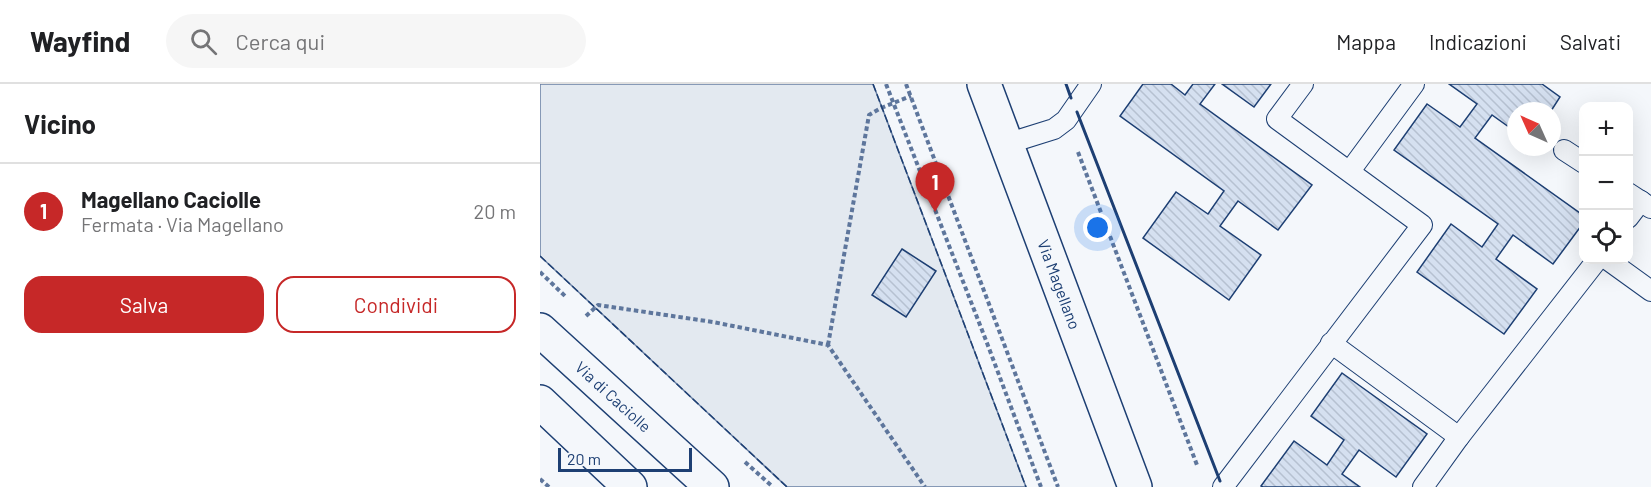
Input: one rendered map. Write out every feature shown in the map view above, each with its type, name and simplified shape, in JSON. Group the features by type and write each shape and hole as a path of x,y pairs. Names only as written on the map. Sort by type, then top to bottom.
{"main road":[{"name":"Via Magellano","path":"984,84 1135,487"},
{"name":"Via di Caciolle","path":"540,330 712,487"},
{"path":"540,402 630,487"}],"lane":[{"path":"1006,144 1054,129 1066,120 1091,84"},
{"path":"1223,487 1422,225 1277,119 1303,84"},
{"path":"1350,171 1413,84"},
{"path":"1564,150 1579,160"},
{"path":"1423,487 1459,437 1594,264"},
{"path":"1614,264 1651,291"},
{"path":"1332,343 1459,437"}],"path":[{"path":"886,84 1041,487"},
{"path":"906,84 1058,487"},
{"path":"828,345 869,116 911,96"},
{"path":"1066,120 1201,476"},
{"path":"586,316 598,305 713,322 828,345 925,487"},
{"path":"540,479 549,487"}],"shaded area":[{"path":"540,84 873,84 1026,487 787,487 540,256"}],"building":[{"path":"1143,84 1171,84 1185,95 1193,84 1215,84 1200,104 1312,185 1278,230 1238,201 1220,226 1261,255 1229,300 1143,238 1176,192 1208,214 1224,191 1120,116"},
{"path":"1222,84 1271,84 1254,107"},
{"path":"1449,84 1542,84 1560,97 1557,102 1507,102 1507,126 1492,115 1475,138 1579,212 1579,229 1553,264 1513,235 1496,259 1537,289 1504,334 1417,272 1451,224 1482,247 1498,224 1394,150 1427,104 1460,127 1477,104"},
{"path":"902,249 936,271 906,317 872,295"},
{"path":"1342,373 1427,434 1396,477 1359,450 1342,474 1360,487 1261,486 1294,441 1327,465 1344,440 1311,416"}],"fence":[{"path":"873,84 1026,487"},
{"path":"540,256 787,487"}],"wall":[{"path":"1066,84 1071,98"},
{"path":"1077,112 1220,481"}],"place":[{"name":"Magellano Caciolle","path":"935,212"}]}
